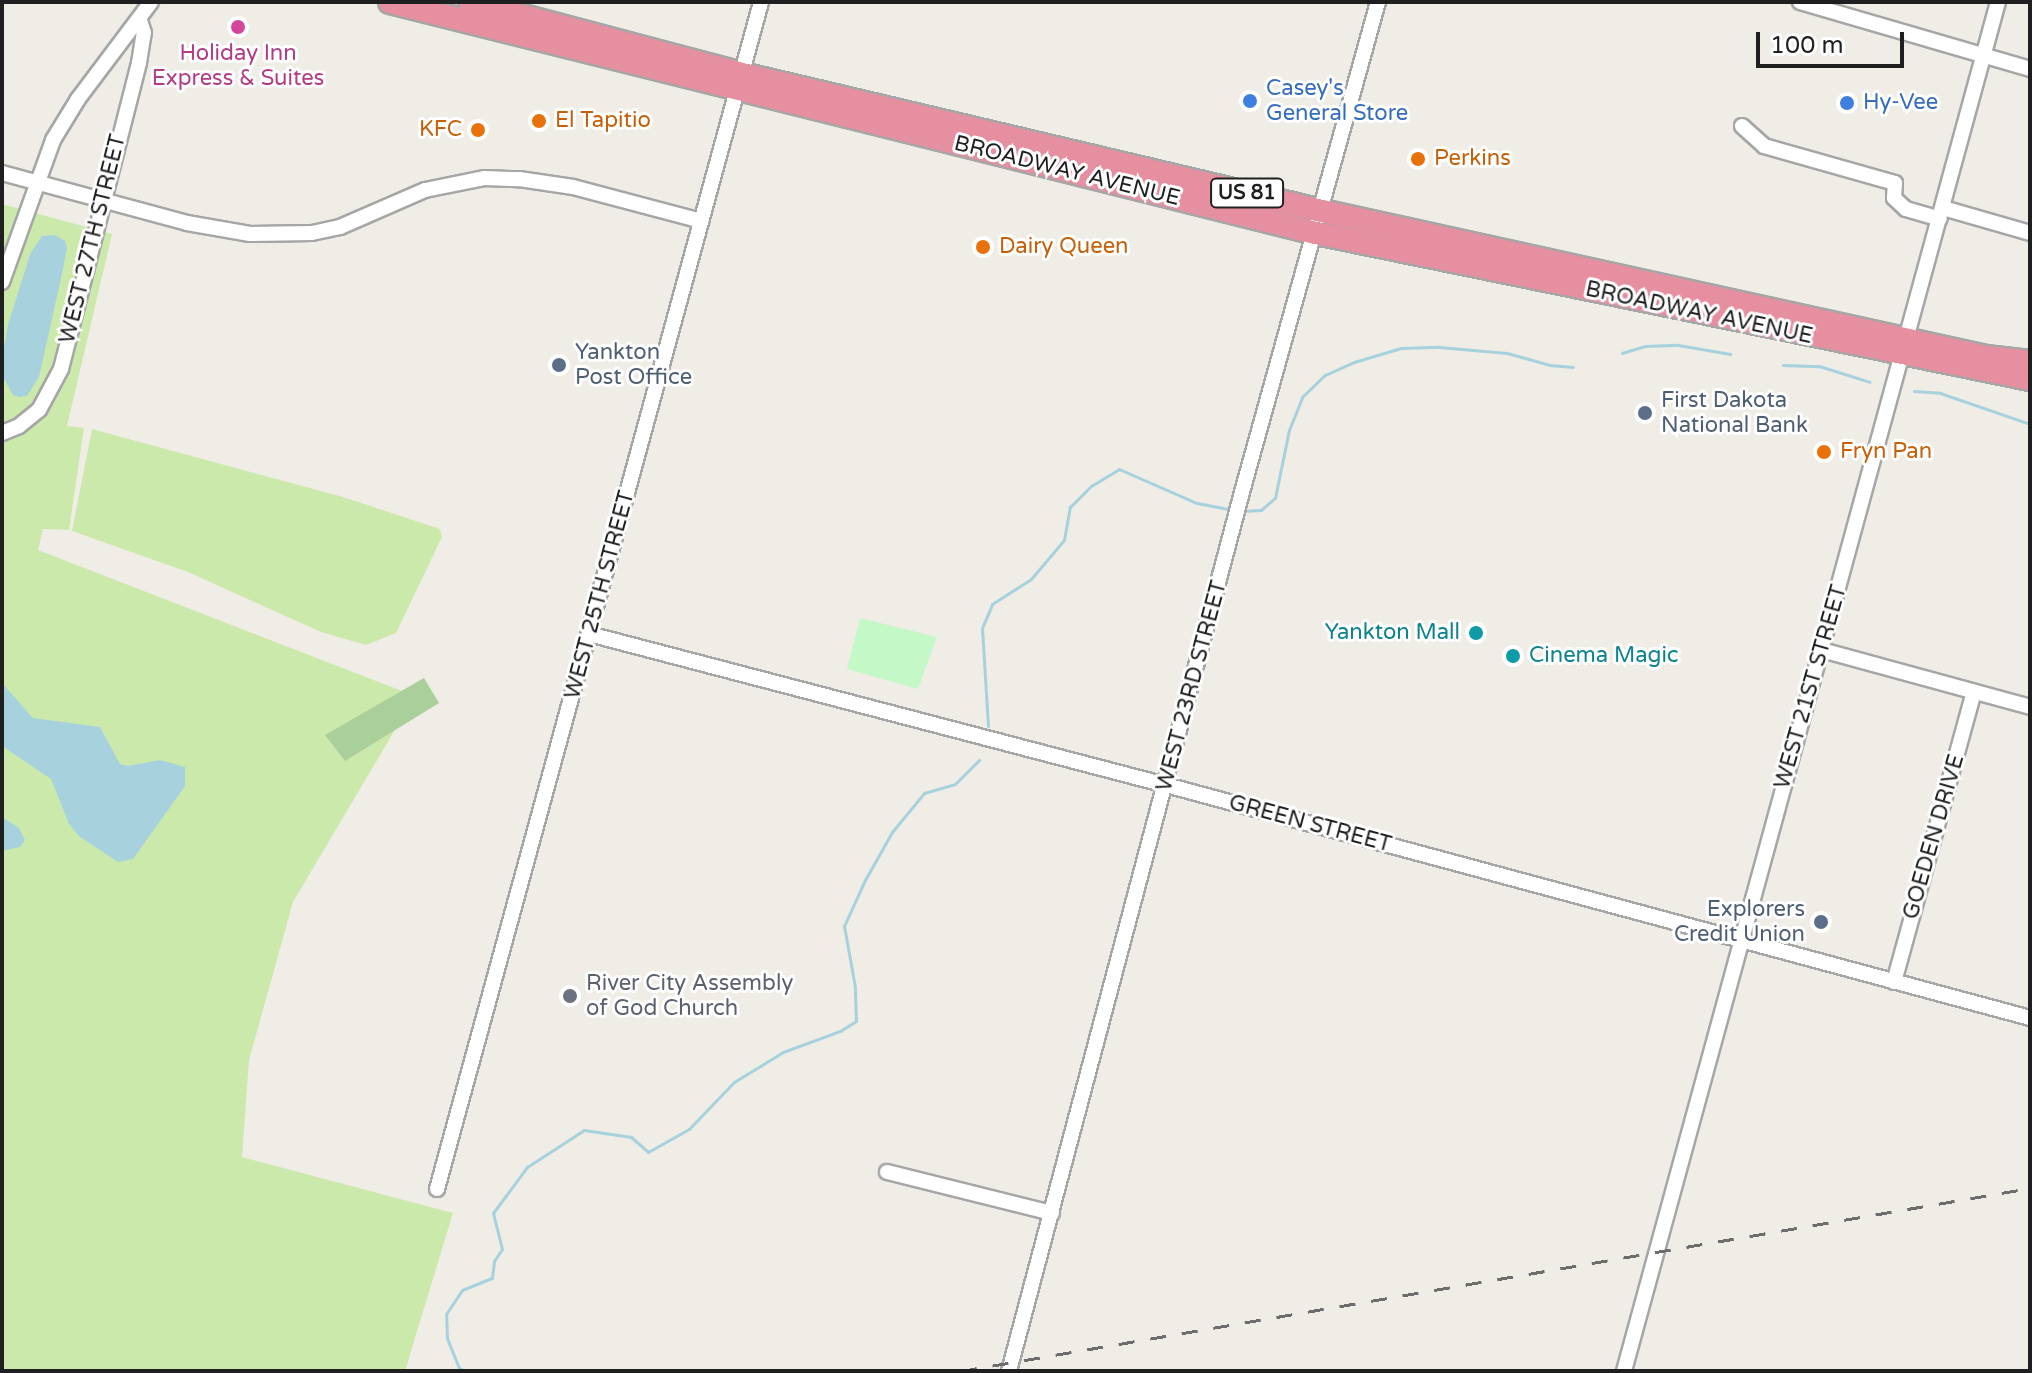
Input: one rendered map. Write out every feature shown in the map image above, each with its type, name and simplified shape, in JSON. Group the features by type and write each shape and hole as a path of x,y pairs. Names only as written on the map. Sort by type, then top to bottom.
{"highway":[{"name":"BROADWAY AVENUE","path":"390,2 740,82 1319,222 1905,348 2030,379"},
{"name":"BROADWAY AVENUE","path":"470,2 740,82"},
{"name":"BROADWAY AVENUE","path":"1905,348 2030,362"}],"street":[{"name":"WEST 27TH STREET","path":"2,282 64,120 140,21 151,2"},
{"name":"WEST 25TH STREET","path":"437,1189 761,2"},
{"name":"WEST 23RD STREET","path":"1009,1371 1242,492 1378,2"},
{"path":"1800,2 2030,69"},
{"name":"WEST 21ST STREET","path":"1624,1371 1998,2"},
{"name":"WEST 27TH STREET","path":"2,433 32,417 47,400 56,381 143,46 144,33 140,21"},
{"path":"1742,126 1764,146 1895,183 1895,191 1905,201 1942,213 2030,233"},
{"path":"2,173 226,231 282,235 312,233 352,224 446,184 502,178 573,187 702,221"},
{"name":"GREEN STREET","path":"589,634 1166,785 2030,1018"},
{"path":"1822,650 2030,707"},
{"name":"GOEDEN DRIVE","path":"1894,982 1974,692"},
{"path":"887,1172 1052,1213"}],"green space":[{"path":"2,204 112,234 67,426 84,428 69,530 43,529 38,550 415,696 293,902 249,1060 242,1157 453,1213 405,1371 2,1371"},
{"path":"92,429 343,497 440,529 442,537 396,633 366,645 321,632 188,572 72,531"},
{"path":"860,618 937,637 918,689 847,669"},
{"path":"424,678 439,703 345,761 325,735"}],"water":[{"path":"55,235 65,241 67,248 62,274 39,377 27,396 20,397 13,395 4,379 3,353 8,325 30,254 42,236"},
{"path":"2,683 33,718 100,727 120,764 128,766 160,760 185,767 185,786 133,859 118,862 80,837 69,824 51,779 2,746"},
{"path":"2,817 19,828 25,840 20,847 2,851"}],"waterway":[{"path":"1622,353 1645,346 1678,345 1730,354"},
{"path":"1241,511 1261,510 1275,498 1289,430 1302,397 1325,375 1354,362 1401,348 1439,347 1507,353 1550,365 1573,367"},
{"path":"1783,365 1819,366 1870,382"},
{"path":"1914,391 1940,393 2030,424"},
{"path":"988,726 982,628 992,604 1031,579 1064,540 1070,507 1091,486 1119,469 1197,503 1233,510"},
{"path":"465,1371 459,1368 447,1338 446,1314 462,1290 492,1278 494,1261 502,1249 493,1213 527,1167 584,1130 631,1137 648,1152 689,1129 734,1082 783,1052 840,1031 856,1021 855,987 844,926 865,880 892,832 924,793 955,784 979,760"}],"railway":[{"path":"961,1371 2030,1188"}],"place":[{"name":"Holiday Inn Express & Suites","path":"238,27"},
{"name":"Casey's General Store","path":"1250,101"},
{"name":"Hy-Vee","path":"1847,103"},
{"name":"El Tapitio","path":"539,121"},
{"name":"KFC","path":"478,130"},
{"name":"Perkins","path":"1418,159"},
{"name":"Dairy Queen","path":"983,247"},
{"name":"Yankton Post Office","path":"559,365"},
{"name":"First Dakota National Bank","path":"1645,413"},
{"name":"Fryn Pan","path":"1824,452"},
{"name":"Yankton Mall","path":"1476,633"},
{"name":"Cinema Magic","path":"1513,656"},
{"name":"Explorers Credit Union","path":"1821,922"},
{"name":"River City Assembly of God Church","path":"570,996"}]}
